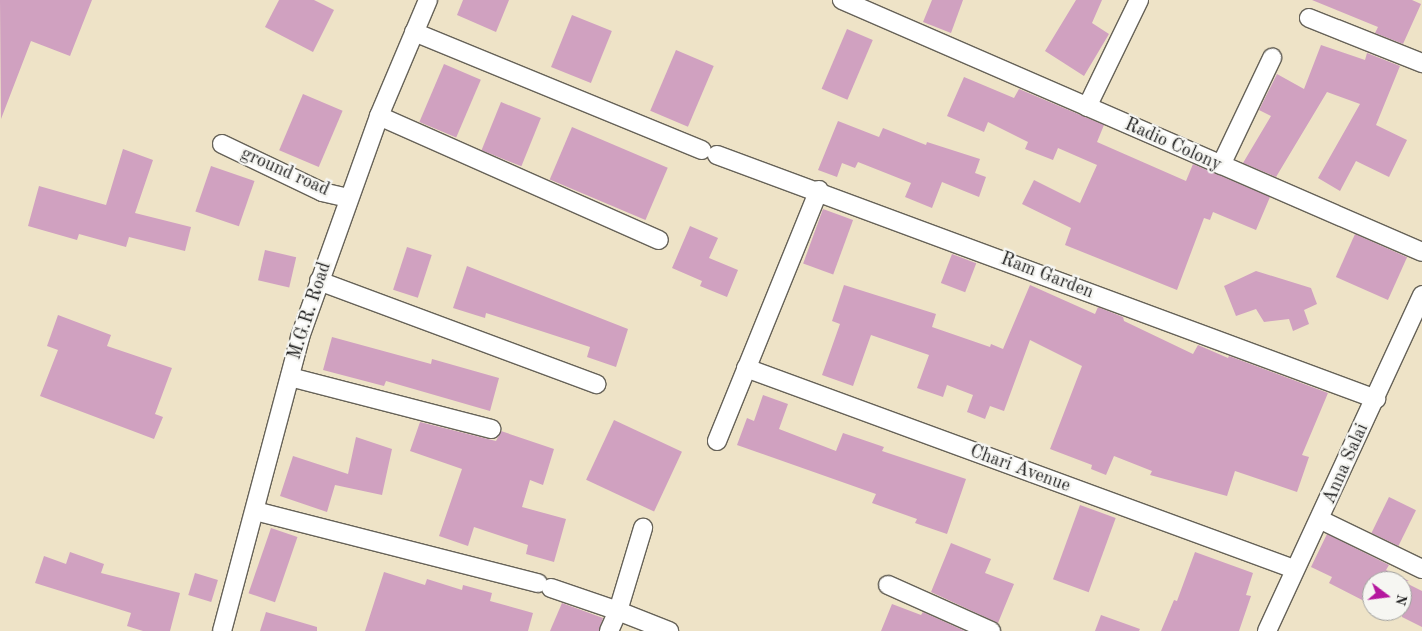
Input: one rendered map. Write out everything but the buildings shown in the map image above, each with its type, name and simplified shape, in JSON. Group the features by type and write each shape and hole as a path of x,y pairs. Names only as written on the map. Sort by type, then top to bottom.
{"street":[{"name":"M.G.R. Road","path":"222,631 290,377 319,281 379,116 428,0"},
{"name":"Radio Colony","path":"842,0 924,38 1422,252"},
{"path":"1087,107 1139,0"},
{"path":"1309,18 1422,63"},
{"name":"Ram Garden","path":"414,32 709,153 819,190 1376,398"},
{"path":"1221,165 1272,58"},
{"path":"379,116 659,240"},
{"name":"ground road","path":"222,144 322,192 348,198"},
{"path":"717,441 819,190"},
{"path":"319,281 596,384"},
{"name":"Anna Salai","path":"1267,631 1294,569 1320,520 1422,295"},
{"name":"Chari Avenue","path":"746,368 1294,569"},
{"path":"290,377 491,429"},
{"path":"255,511 545,586 670,631"},
{"path":"1320,520 1422,569"},
{"path":"609,631 618,611 643,528"},
{"path":"888,585 990,631"}]}
